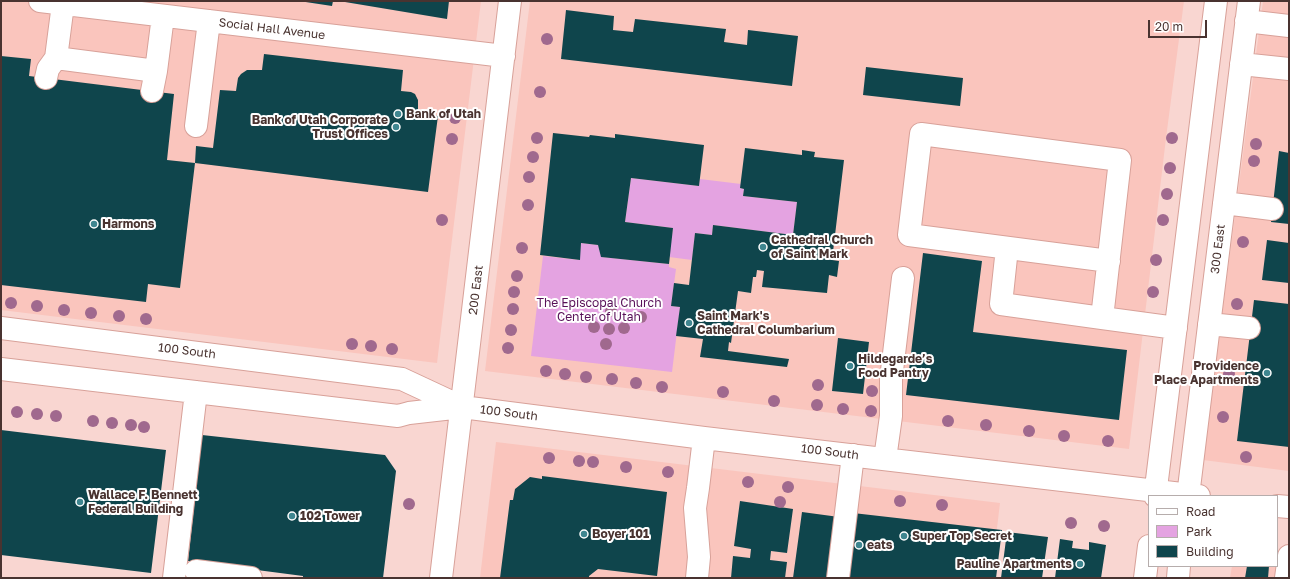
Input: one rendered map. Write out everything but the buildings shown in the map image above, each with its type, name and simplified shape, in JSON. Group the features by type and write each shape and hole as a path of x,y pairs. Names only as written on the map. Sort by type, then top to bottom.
{"street":[{"name":"Social Hall Avenue","path":"40,1 504,56"},
{"name":"200 East","path":"441,578 510,1"},
{"path":"1155,494 1216,1"},
{"path":"46,78 48,69 56,58 63,4"},
{"path":"1247,11 1289,26"},
{"name":"300 East","path":"1191,495 1209,324 1247,11"},
{"path":"56,58 154,81 163,16"},
{"path":"196,126 208,21"},
{"path":"1241,64 1289,69"},
{"path":"1102,318 1109,261 1120,160 921,134 909,235 1109,261"},
{"path":"1224,203 1272,209"},
{"path":"1007,248 1001,304 1176,328"},
{"path":"885,459 891,416 891,379 903,278"},
{"path":"1209,324 1249,328"},
{"name":"100 South","path":"1,328 402,379 462,407"},
{"name":"100 South","path":"1,369 398,416 409,413 462,407 1155,494 1173,495"},
{"path":"174,578 196,392"},
{"path":"697,578 699,557 694,508 704,438"},
{"path":"838,578 853,455"},
{"path":"1278,506 1289,507"},
{"path":"1145,578 1148,554"},
{"path":"1286,578 1289,556"},
{"path":"1178,578 1179,567"},
{"path":"196,571 250,578"}],"shaded area":[{"path":"1,1 481,1 437,363 1,310"},
{"path":"530,1 1184,1 1129,449 485,371"},
{"path":"1263,1 1289,1 1289,471 1203,460"},
{"path":"496,442 1000,503 991,578 480,578"},
{"path":"1232,567 1278,567 1289,578 1230,578"}],"green space":[{"path":"631,178 699,186 700,179 741,184 740,188 744,189 743,196 797,202 793,235 713,225 712,235 695,233 692,260 669,257 673,228 625,222"},
{"name":"The Episcopal Church Center of Utah","path":"581,243 598,245 602,257 669,264 669,267 676,269 671,306 680,307 672,372 531,356 543,256 579,260"}],"place":[{"name":"Bank of Utah","path":"398,114"},
{"name":"Bank of Utah Corporate Trust Offices","path":"396,127"},
{"name":"Harmons","path":"94,224"},
{"name":"Cathedral Church of Saint Mark","path":"763,247"},
{"name":"Saint Mark's Cathedral Columbarium","path":"689,323"},
{"name":"Hildegarde’s Food Pantry","path":"850,366"},
{"name":"Providence Place Apartments","path":"1267,373"},
{"name":"Wallace F. Bennett Federal Building","path":"80,502"},
{"name":"102 Tower","path":"292,516"},
{"name":"Boyer 101","path":"584,534"},
{"name":"Super Top Secret","path":"904,536"},
{"name":"eats","path":"859,545"},
{"name":"Pauline Apartments","path":"1080,564"}]}
